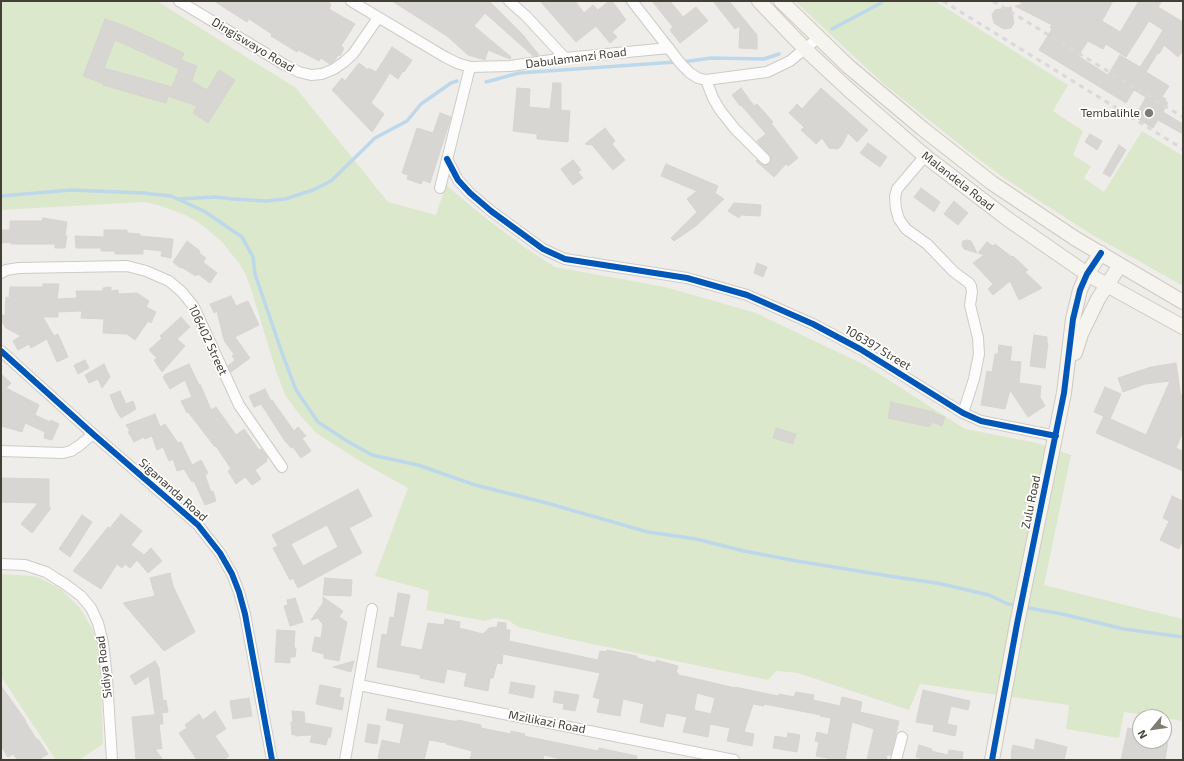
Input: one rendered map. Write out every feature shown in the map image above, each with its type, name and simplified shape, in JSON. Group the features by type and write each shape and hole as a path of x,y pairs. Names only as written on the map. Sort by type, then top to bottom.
{"main road":[{"name":"Malandela Road","path":"759,1 805,49 849,90 925,156 1009,220 1087,274 1183,327"},
{"name":"Malandela Road","path":"781,1 848,66 992,183 1048,221 1183,302"},
{"name":"Zulu Road","path":"992,760 1017,624 1064,393 1073,319 1080,290 1087,274 1101,253"},
{"name":"Zulu Road","path":"1064,393 1081,334 1106,285 1120,265"}],"street":[{"name":"Dingiswayo Road","path":"179,1 286,65 300,72 311,75 322,74 334,69 344,62 353,54 378,18"},
{"name":"Dabulamanzi Road","path":"351,1 445,57 470,67 510,66 565,58 669,48"},
{"path":"509,1 526,16 565,58"},
{"path":"632,1 690,73 698,78 706,80 767,72 790,61 818,38"},
{"path":"440,188 470,67"},
{"path":"706,80 713,98 720,110 735,129 765,159"},
{"path":"925,156 897,189 895,197 896,209 899,218 906,229 927,244 954,272 972,286 970,305 978,338 979,354 974,379 963,413"},
{"name":"106397 Street","path":"447,159 458,180 491,211 544,249 565,259 687,278 747,295 813,324 860,349 963,413 981,421 1056,436"},
{"name":"106402 Street","path":"1,273 6,270 19,268 127,266 146,271 169,281 182,292 194,307 239,405 282,467"},
{"name":"Sigananda Road","path":"1,351 93,434 198,525 220,553 232,574 245,614 272,760"},
{"path":"1,451 63,453 71,451 93,434"},
{"name":"Sidiya Road","path":"1,564 26,565 46,572 81,596 91,608 98,623 103,643 112,760"},
{"path":"344,760 372,609"},
{"name":"Mzilikazi Road","path":"359,685 734,760"},
{"path":"896,760 902,737"}],"green space":[{"path":"1,1 157,1 296,88 388,202 436,215 446,185 483,216 523,246 555,267 665,287 756,313 867,366 965,429 1037,443 1071,455 1044,585 1183,619 1183,721 1172,719 1172,709 1132,709 1132,713 1124,712 1119,738 1066,729 1069,705 920,684 909,710 798,673 776,671 768,680 573,640 518,627 508,620 495,618 485,621 426,610 429,591 375,576 408,488 363,463 316,433 299,414 285,395 246,275 239,263 220,240 198,222 185,215 158,205 144,202 1,210"},
{"path":"795,1 935,1 1068,85 1053,111 1083,131 1073,155 1091,166 1084,178 1104,192 1142,131 1183,156 1183,286 1089,233 1004,178 885,85"},
{"path":"1,574 33,576 61,589 80,608 92,628 100,659 103,744 79,760 56,760 1,676"}],"building":[{"path":"214,1 326,1 331,4 329,9 355,24 341,46 344,48 340,56 338,55 330,64 321,58 319,61 298,50 297,52 271,36 272,34 249,19 247,22"},
{"path":"392,1 489,1 523,35 539,55 533,56 485,13 474,26 511,57 510,59 488,50 485,60 468,55 447,36"},
{"path":"540,1 575,1 584,13 593,5 598,10 609,1 612,1 626,20 612,32 617,37 610,43 596,26 576,42"},
{"path":"652,1 670,1 683,17 696,7 708,21 680,43 670,30 673,27"},
{"path":"713,1 729,1 757,35 757,49 739,48 740,26 735,29"},
{"path":"1017,1 1113,1 1102,21 1120,32 1139,1 1162,1 1158,7 1183,22 1183,51 1178,57 1164,45 1159,54 1151,50 1157,54 1146,72 1169,86 1162,97 1166,99 1165,101 1168,103 1163,112 1183,124 1183,134 1158,120 1153,128 1135,117 1146,97 1134,90 1126,103 1039,50 1052,29 1050,27 1052,25 1015,6 1024,4","holes":["1149,21 1163,30 1140,67 1120,55 1108,75 1078,56 1088,41 1103,49 1106,44 1126,57"]},
{"path":"1011,7 1014,23 1011,28 1004,29 994,23 992,15 995,10"},
{"path":"105,19 125,26 184,53 181,60 197,66 192,81 207,90 219,70 235,80 208,123 193,113 197,106 168,96 166,103 103,85 104,84 83,76","holes":["115,40 179,69 172,87 104,68"]},
{"path":"392,47 412,60 398,79 390,73 371,103 384,114 372,132 332,90 342,78 345,81 359,63 368,70 369,68 376,72"},
{"path":"553,83 561,83 561,110 570,111 568,142 537,139 537,134 513,131 517,88 530,89 529,107 550,109"},
{"path":"741,88 754,106 757,104 773,122 771,123 798,158 788,166 786,164 774,177 756,161 757,160 763,165 766,165 770,163 771,158 757,141 766,134 732,95"},
{"path":"821,88 868,130 857,142 848,133 842,145 838,149 829,148 822,138 816,144 801,130 804,127 789,113 797,104 802,109"},
{"path":"440,113 451,117 430,183 423,180 421,184 407,179 408,175 402,173 417,128 433,133"},
{"path":"605,128 615,141 612,144 625,160 613,170 592,145 585,144"},
{"path":"1090,134 1102,141 1097,150 1085,142"},
{"path":"868,143 887,157 880,167 860,153"},
{"path":"1119,145 1126,150 1110,177 1103,173"},
{"path":"573,160 581,170 578,172 583,178 573,185 561,169"},
{"path":"666,164 718,186 715,193 724,199 696,226 674,241 671,238 697,212 687,199 697,191 661,176"},
{"path":"921,188 940,202 934,212 914,197"},
{"path":"954,201 968,213 958,225 944,214"},
{"path":"734,203 761,205 760,216 741,215 739,218 728,211"},
{"path":"43,218 67,222 65,248 55,248 55,244 1,243 1,230 10,230 10,221 42,221"},
{"path":"104,230 127,230 127,233 140,234 140,236 173,239 171,258 161,256 162,251 143,249 143,254 115,254 115,251 101,251 101,248 76,248 75,236 104,237"},
{"path":"187,241 200,251 199,253 206,258 203,262 217,273 210,283 198,274 196,276 181,267 180,268 173,262"},
{"path":"963,241 971,241 977,253 964,249 962,245"},
{"path":"987,242 993,246 995,244 1012,257 1013,256 1028,270 1025,272 1042,288 1019,300 1010,281 993,295 988,289 993,284 973,263 984,255 978,253"},
{"path":"757,263 767,267 763,277 754,273"},
{"path":"43,284 59,284 57,299 77,298 76,291 103,291 103,288 111,287 111,291 118,290 118,294 137,293 149,301 146,307 156,312 151,323 148,321 135,340 127,334 103,333 104,319 81,318 82,311 58,312 58,317 43,317 54,336 58,334 68,357 57,362 47,339 31,348 29,344 18,350 13,341 21,336 6,328 1,320 1,314 5,316 6,297 9,298 10,287 43,287"},
{"path":"231,296 236,306 248,301 259,325 235,337 250,358 231,372 228,366 235,360 232,356 234,354 225,342 217,311 214,313 210,304"},
{"path":"181,317 190,327 177,339 185,346 162,372 154,360 157,358 149,350 162,338 160,336"},
{"path":"1034,335 1047,337 1048,343 1045,368 1030,366"},
{"path":"999,345 1012,347 1010,361 1021,362 1019,383 1041,386 1040,397 1045,406 1028,417 1010,390 1005,409 981,405 987,371 992,372 995,354 998,354"},
{"path":"85,360 89,368 78,374 74,365"},
{"path":"1176,363 1181,397 1183,392 1183,432 1176,448 1183,451 1183,471 1096,433 1104,416 1146,435 1170,381 1145,384 1123,392 1118,378 1151,367"},
{"path":"104,364 110,377 102,388 98,379 89,383 85,375"},
{"path":"189,364 199,385 200,384 211,410 216,407 236,435 244,429 259,450 261,449 268,458 266,459 267,461 255,470 261,479 252,485 245,477 236,484 228,471 231,469 216,446 215,447 188,412 187,413 181,401 192,397 185,380 170,389 163,377 165,376 164,375"},
{"path":"1,374 11,383 6,388 39,405 35,415 50,422 51,420 59,424 52,440 44,438 45,432 25,423 22,432 1,426"},
{"path":"1105,387 1121,394 1110,419 1094,412"},
{"path":"265,389 271,401 272,400 294,431 298,427 306,436 302,438 311,451 301,458 293,447 291,448 285,441 261,404 254,407 249,396"},
{"path":"120,391 126,404 133,401 136,409 121,418 110,395"},
{"path":"891,402 934,412 945,417 942,426 932,422 930,427 888,418"},
{"path":"155,414 160,427 165,424 178,443 181,442 192,465 201,460 208,473 205,475 216,501 205,505 194,481 192,482 184,469 177,471 173,459 169,461 163,447 157,450 152,436 145,439 144,437 134,442 126,425"},
{"path":"776,428 796,434 793,444 773,438"},
{"path":"2,478 49,479 49,507 51,508 32,533 21,524 38,503 1,502"},
{"path":"358,489 372,516 349,528 362,553 298,588 293,578 290,580 273,548 278,546 272,535","holes":["327,525 338,547 303,566 291,544"]},
{"path":"1172,496 1183,501 1183,540 1179,549 1160,540 1169,521 1163,518"},
{"path":"121,514 142,531 131,545 144,555 151,548 162,561 148,573 137,560 130,568 125,564 122,568 117,564 101,589 73,571 108,527 110,528"},
{"path":"82,515 92,522 70,557 59,549"},
{"path":"170,573 173,586 195,632 164,651 123,603 155,596 150,578"},
{"path":"325,578 352,580 351,596 323,595"},
{"path":"398,593 410,595 400,646 422,650 428,623 444,625 445,619 460,622 459,628 483,634 489,628 497,627 498,622 506,623 506,630 510,630 509,641 598,660 600,651 607,652 607,650 637,656 637,658 656,663 656,660 678,666 676,673 678,673 678,675 778,696 779,694 794,697 796,692 814,695 813,700 840,706 842,697 862,702 860,712 899,721 891,755 887,755 886,760 867,760 874,729 852,722 845,760 816,756 819,742 815,741 817,732 828,735 831,718 764,704 764,706 753,704 744,732 754,734 752,746 727,741 730,728 710,724 708,737 683,732 687,717 666,713 663,727 640,722 644,704 623,699 620,716 597,712 600,699 593,697 600,673 503,654 502,664 497,663 493,678 490,678 488,691 464,686 467,673 447,669 444,683 420,678 420,675 377,667 382,634 387,635 390,617 394,618","holes":["697,693 715,698 711,714 694,710"]},
{"path":"323,597 343,611 339,617 347,622 339,661 324,658 324,654 312,651 315,637 321,638 323,624 319,618 311,620 323,603"},
{"path":"295,598 303,622 290,626 284,606 288,605 287,600"},
{"path":"277,630 295,631 295,657 290,657 290,663 275,662"},
{"path":"155,661 159,668 163,701 166,700 168,712 155,714 149,676 135,685 130,676"},
{"path":"354,661 351,672 333,667"},
{"path":"511,682 535,686 533,698 509,693"},
{"path":"320,685 341,689 339,697 344,698 342,710 316,704"},
{"path":"1,686 48,754 38,760 18,760 13,754 8,757 1,746"},
{"path":"923,690 970,701 968,710 951,706 947,724 957,726 955,736 933,731 934,725 916,722"},
{"path":"555,691 579,695 575,711 563,709 564,704 553,702"},
{"path":"249,698 252,716 233,719 230,701"},
{"path":"388,709 452,721 458,720 481,725 481,728 511,734 511,731 525,734 524,736 598,751 599,748 637,756 636,760 565,760 544,755 543,760 470,760 472,751 446,744 447,743 429,740 424,760 386,760 378,758 382,740 400,744 404,724 386,720"},
{"path":"215,711 226,729 215,736 229,756 223,760 197,760 179,733 187,728 185,725 199,714 203,720"},
{"path":"292,711 304,712 305,723 332,728 330,738 328,737 326,745 310,742 312,735 292,735"},
{"path":"162,714 163,724 159,724 162,749 155,749 163,760 136,760 132,717"},
{"path":"368,724 380,726 377,744 365,742"},
{"path":"1128,728 1132,729 1132,749 1167,749 1165,760 1121,760"},
{"path":"788,733 800,735 797,752 773,748 775,736 787,738"},
{"path":"1036,739 1067,747 1064,760 1011,760 1013,745 1034,750"},
{"path":"919,745 932,749 931,751 948,755 949,750 963,752 962,760 926,760 916,757"}],"waterway":[{"path":"832,29 881,3"},
{"path":"486,82 519,73 690,61 711,58 764,59 779,54"},
{"path":"179,199 215,197 266,201 285,199 313,190 331,181 375,138 407,121 421,104 451,83 457,81"},
{"path":"1,196 71,190 143,193 171,196 204,211 242,237 253,257 255,274 296,390 318,422 372,455 418,465 475,485 543,502 648,532 696,539 744,551 797,561 937,583 989,595 1008,604 1017,605"},
{"path":"1023,607 1062,614 1124,629 1183,637"}],"railway":[{"path":"943,1 1183,149"},
{"path":"993,1 1183,117"}],"cycle path":[{"path":"447,159 458,180 470,193 491,211 543,249 565,259 687,278 747,295 813,324 860,349 963,413 981,421 1056,436"},
{"path":"992,760 1017,624 1064,393 1073,319 1080,290 1087,274 1101,253"},
{"path":"1,351 93,434 198,525 220,553 232,574 245,614 272,760"}],"place":[{"name":"Tembalihle","path":"1149,113"}]}
